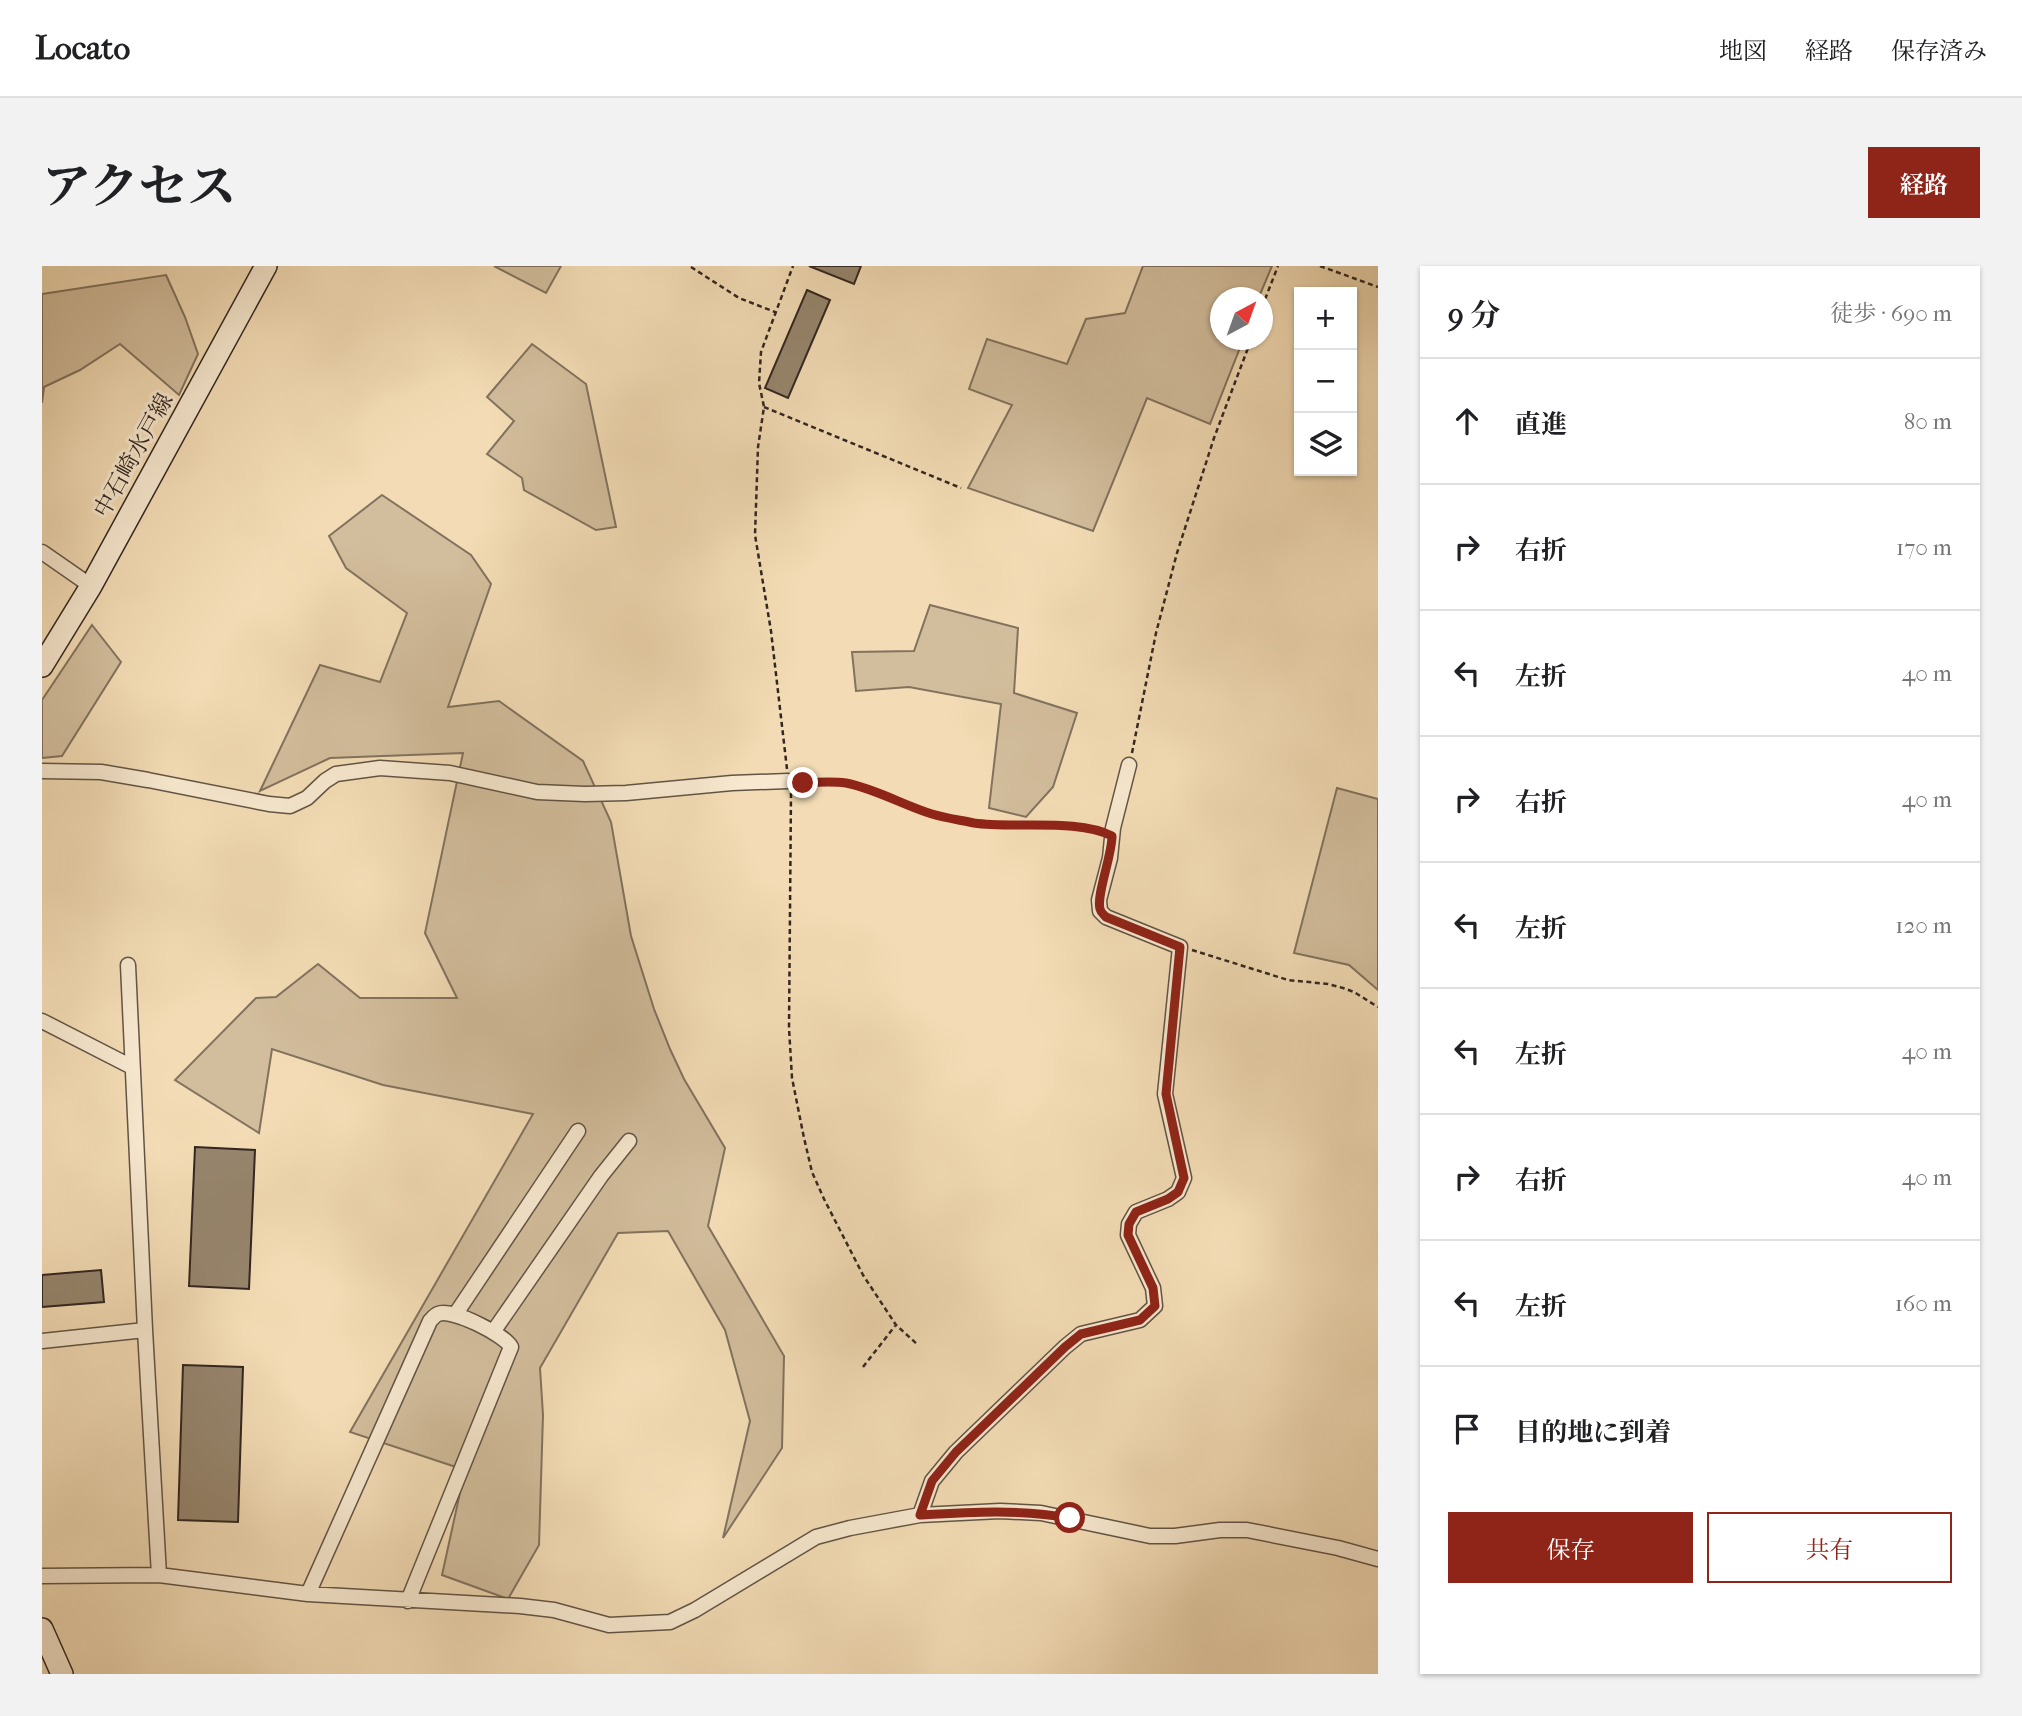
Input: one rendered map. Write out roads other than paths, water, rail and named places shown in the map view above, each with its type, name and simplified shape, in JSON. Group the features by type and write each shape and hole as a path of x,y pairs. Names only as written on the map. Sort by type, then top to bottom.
{"main road":[{"name":"中石崎水戸線","path":"42,666 91,586 266,266"},
{"path":"42,1629 62,1674"}],"street":[{"path":"42,552 91,586"},
{"path":"920,1515 932,1481 956,1452 1065,1347 1081,1334 1140,1320 1155,1306 1153,1288 1128,1235 1129,1224 1136,1212 1178,1192 1184,1178 1166,1094 1180,947 1106,917 1100,911 1098,900 1110,858 1112,836 1129,765"},
{"path":"42,771 100,772 290,807 307,798 325,780 336,774 380,768 450,773 537,792 584,794 788,781"},
{"path":"128,965 159,1575"},
{"path":"42,1021 132,1067"},
{"path":"455,1315 578,1131"},
{"path":"493,1332 601,1176 629,1141"},
{"path":"307,1594 430,1321 437,1314 455,1315 508,1340 511,1347 408,1601"},
{"path":"42,1341 145,1330"},
{"path":"42,1576 159,1575 307,1594 520,1606 554,1611 609,1625 670,1622 695,1610 816,1537 920,1515 1000,1511 1041,1513 1150,1535 1175,1536 1220,1530 1247,1530 1378,1559"}]}
